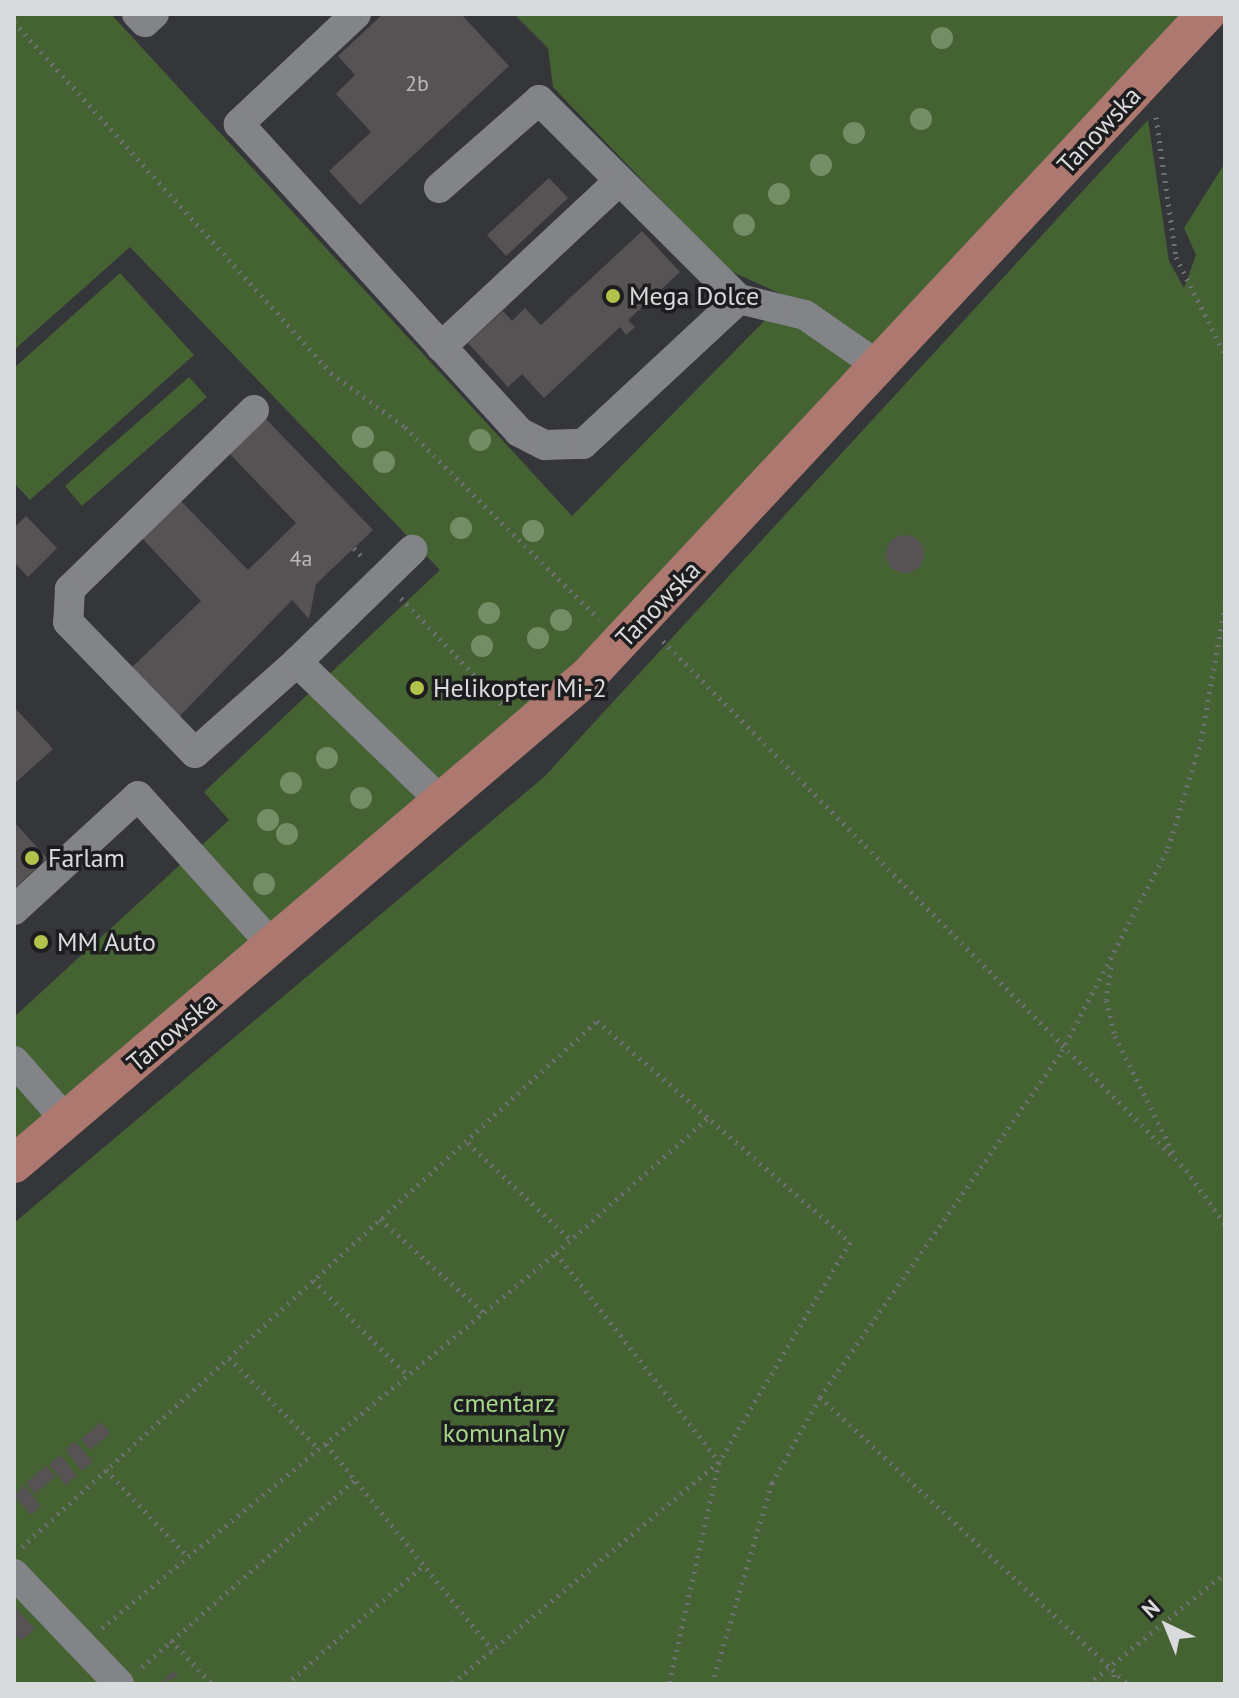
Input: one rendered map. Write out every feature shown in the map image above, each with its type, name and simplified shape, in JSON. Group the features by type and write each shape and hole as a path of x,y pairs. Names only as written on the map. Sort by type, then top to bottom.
{"main road":[{"name":"Tanowska","path":"14,1164 444,804 633,631 1206,14"}],"lane":[{"path":"137,14 145,22 154,14"},
{"path":"356,14 239,124 519,432 545,445 583,444 739,299"},
{"path":"439,188 539,100 616,184 739,299 805,315 880,367"},
{"path":"441,347 616,184"},
{"path":"254,410 70,589 65,609 68,622 115,677 195,753 297,662 412,550"},
{"path":"297,662 444,804"},
{"path":"14,910 138,796 274,947"},
{"path":"14,1061 66,1120"},
{"path":"14,1574 80,1646 126,1680"}],"path":[{"path":"14,22 331,373 405,427 633,631 1177,1162 1225,1224"},
{"path":"1143,83 1155,105 1176,257 1225,355"},
{"path":"354,548 505,707"},
{"path":"712,1684 772,1483 820,1397 1062,1051 1112,963 1168,848 1201,741 1225,605"},
{"path":"1112,963 1106,1000 1115,1036 1177,1162"},
{"path":"14,1554 380,1219 468,1143 597,1021 850,1242 719,1462 669,1684"},
{"path":"80,1646 556,1253 708,1118"},
{"path":"468,1143 571,1240"},
{"path":"380,1219 484,1313"},
{"path":"556,1253 719,1462"},
{"path":"313,1280 408,1376"},
{"path":"229,1358 319,1449"},
{"path":"820,1397 1128,1684"},
{"path":"326,1444 492,1650"},
{"path":"452,1684 719,1462"},
{"path":"106,1470 188,1557"},
{"path":"126,1680 355,1480"},
{"path":"286,1684 424,1565"},
{"path":"1088,1684 1114,1670 1225,1573"},
{"path":"171,1640 212,1684"},
{"path":"1114,1670 1114,1684"}],"green space":[{"path":"14,14 111,14 572,516 788,297 728,270 553,87 548,48 514,14 1188,14 638,600 479,755 14,1146 14,1017 229,820 204,792 440,570 130,247 14,350"},
{"name":"cmentarz komunalny","path":"1148,120 1169,261 1184,288 1196,255 1184,228 1225,163 1225,1684 14,1684 14,1223 544,777"},
{"path":"120,273 194,355 30,500 14,483 14,368"},
{"path":"189,377 207,397 82,506 65,486"}],"building":[{"path":"383,14 461,14 509,66 360,205 329,171 371,132 336,94 355,75 338,56"},
{"path":"549,178 568,198 506,256 487,235"},
{"name":"Mega Dolce","path":"642,231 680,272 628,320 635,327 626,335 620,327 544,398 522,374 508,387 468,343 503,311 512,321 525,308 541,325"},
{"path":"265,418 373,530 316,584 309,619 292,600 175,721 127,672 201,601 141,537 180,500 248,570 296,523 229,453"},
{"path":"26,516 57,548 28,577 14,562 14,528"},
{"path":"905,535 919,540 924,554 919,568 905,573 891,568 886,554 891,540"},
{"path":"14,707 53,749 14,784"},
{"path":"14,822 47,858 14,889"},
{"path":"101,1422 110,1433 90,1450 81,1439"},
{"path":"75,1441 93,1462 82,1471 65,1450"},
{"path":"60,1455 77,1475 66,1485 49,1465"},
{"path":"46,1466 55,1477 35,1494 26,1483"},
{"path":"24,1485 41,1506 31,1515 14,1496"},
{"path":"14,1606 35,1629 21,1641 14,1634"},
{"path":"173,1671 178,1676 160,1684"}],"place":[{"name":"Mega Dolce","path":"613,296"},
{"name":"Helikopter Mi-2","path":"417,688"},
{"name":"Farlam","path":"32,858"},
{"name":"MM Auto","path":"41,942"}]}
